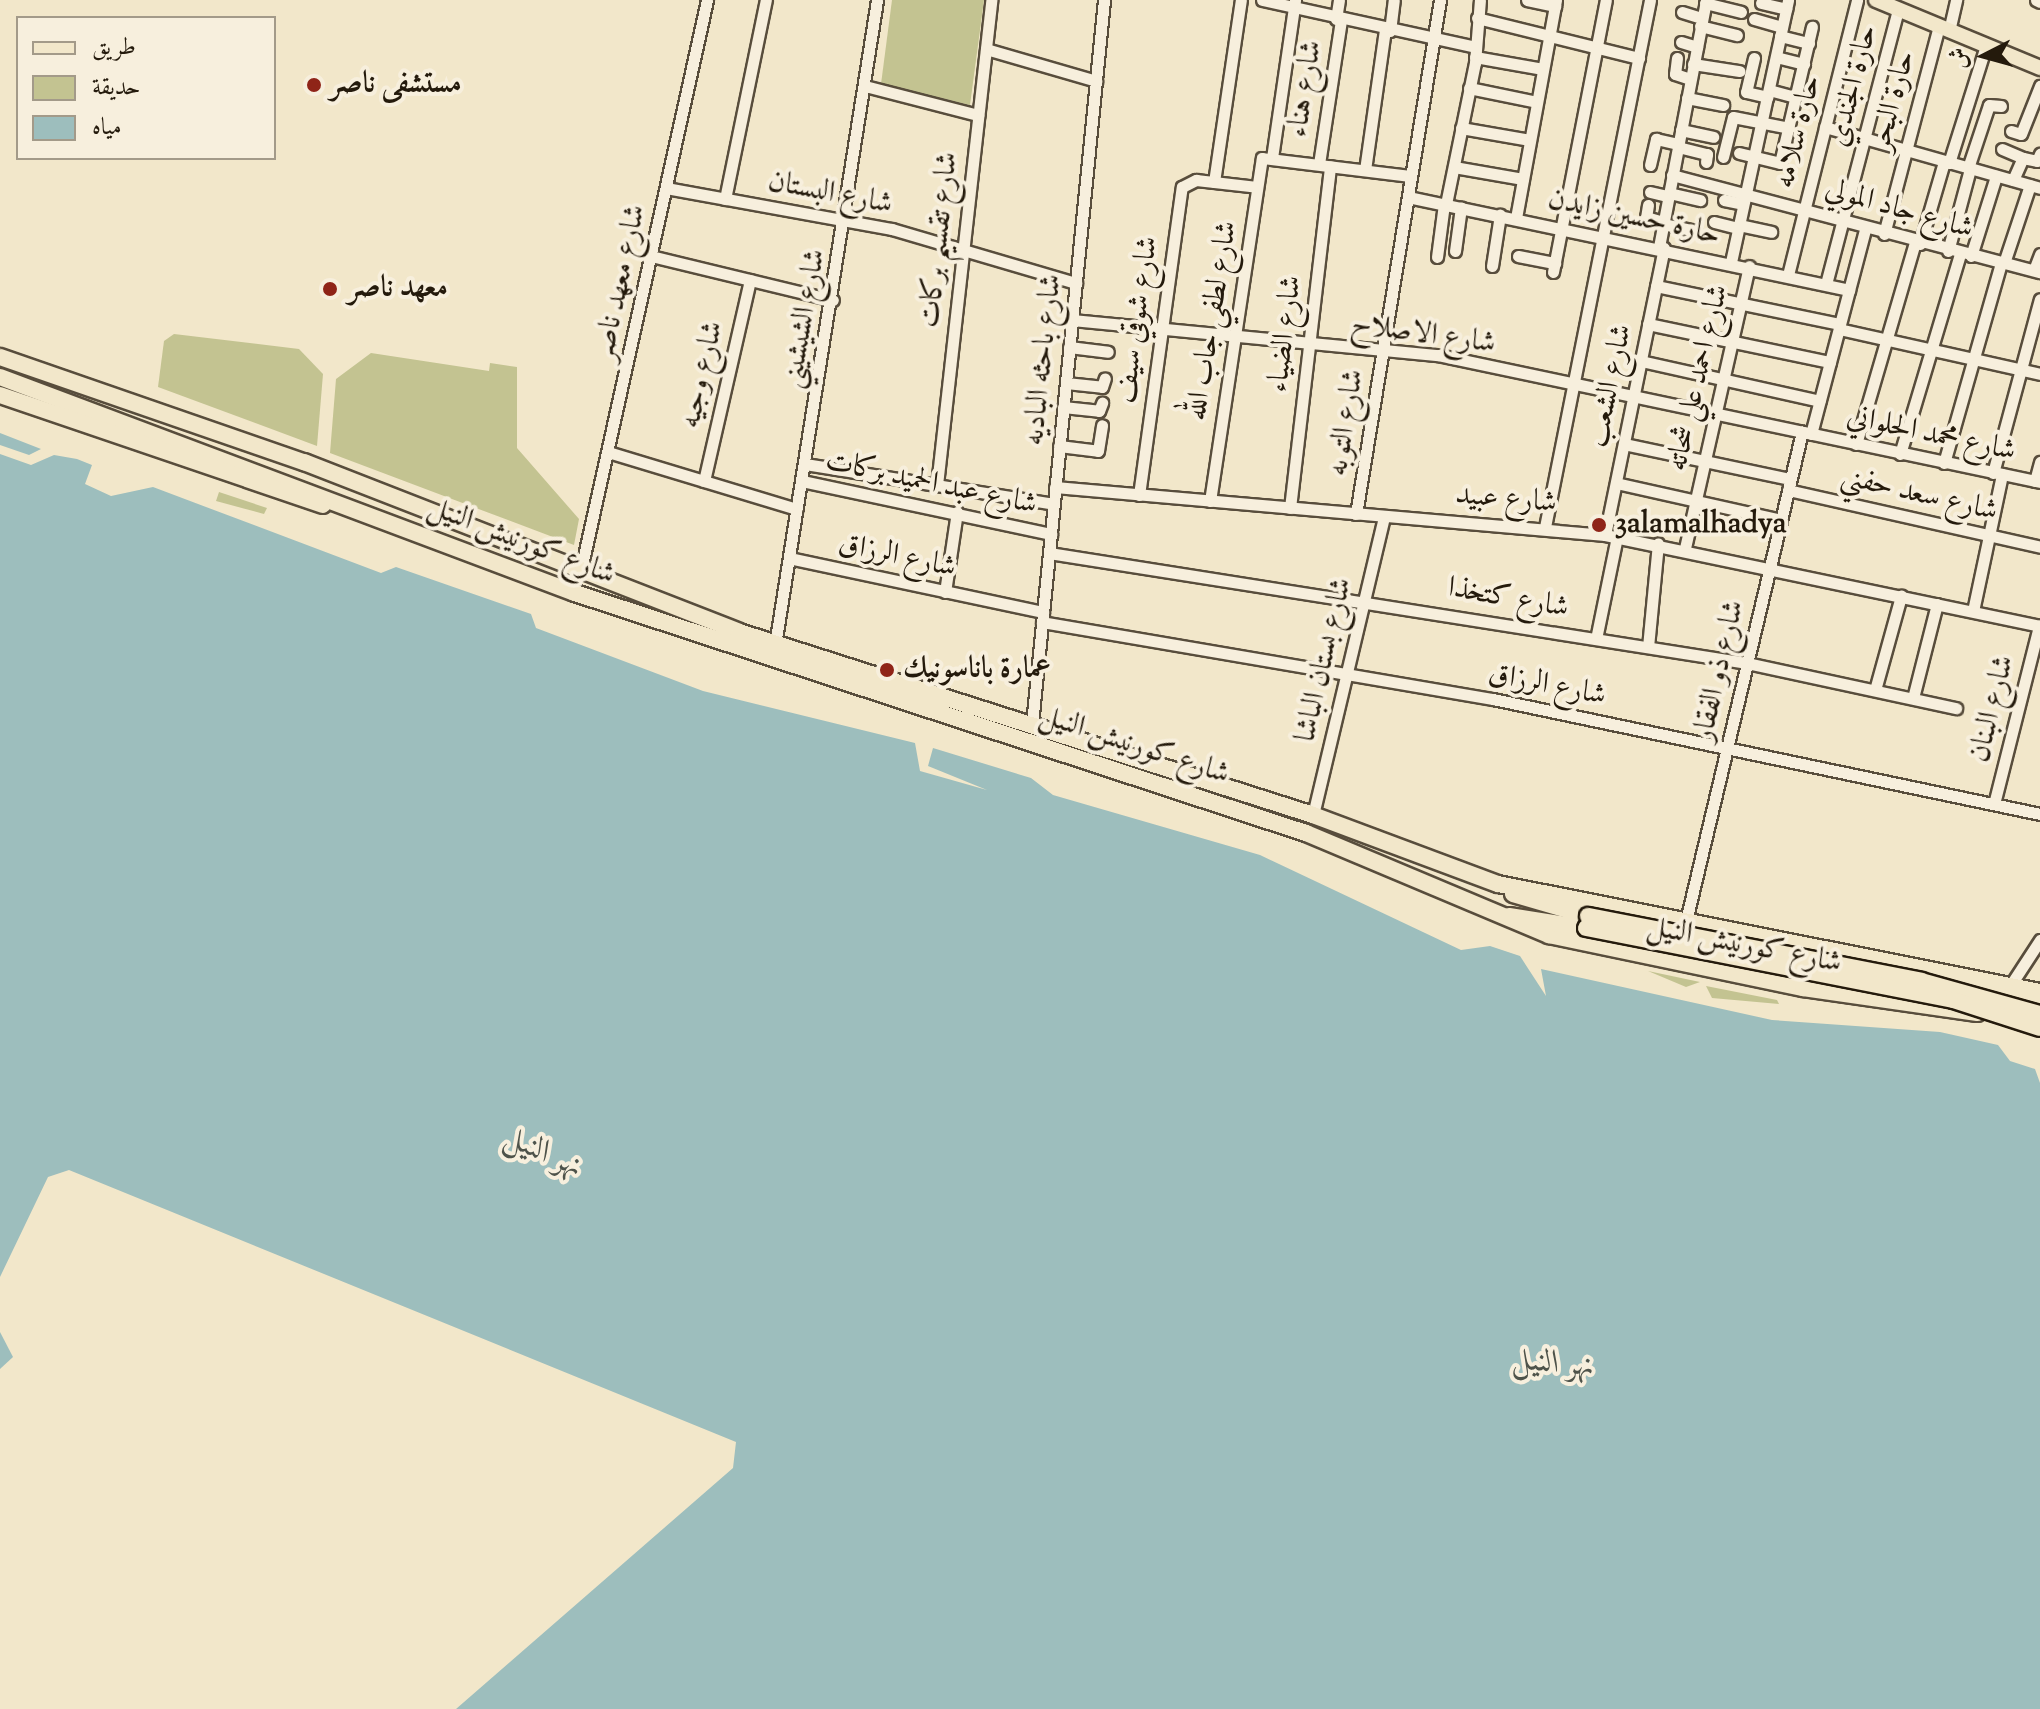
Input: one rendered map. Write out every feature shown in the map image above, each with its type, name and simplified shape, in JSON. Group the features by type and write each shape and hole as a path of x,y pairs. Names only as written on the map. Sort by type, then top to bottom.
{"highway":[{"name":"شارع كورنيش النيل","path":"0,357 304,462 580,575 775,645 1313,815 1498,884 2040,992"},
{"name":"شارع كورنيش النيل","path":"0,377 749,653 1306,833 1564,939 1878,998 2040,1022"},
{"path":"0,395 171,457 368,514"},
{"path":"246,466 255,460 256,445"},
{"path":"295,485 293,474 304,462"},
{"path":"1498,884 1533,903 1587,922 1953,1000 2040,1028"},
{"path":"1504,916 1587,922 1921,981 2040,1014"},
{"path":"1878,998 1962,989 2040,1005"}],"main road":[{"path":"1879,1 2040,68"}],"street":[{"name":"شارع معهد ناصر","path":"580,575 707,0"},
{"path":"725,199 766,0"},
{"name":"شارع الشيشيني","path":"775,645 846,221 877,0"},
{"name":"شارع تقسيم بركات","path":"937,485 991,0"},
{"name":"شارع باحثه الباديه","path":"1032,724 1104,0"},
{"path":"1241,0 1214,182 1257,187"},
{"path":"1265,0 1295,4 1338,20 1433,39 1543,69"},
{"name":"شارع هناء","path":"1325,165 1339,0"},
{"path":"1365,170 1394,0"},
{"name":"شارع التوبه","path":"1356,514 1440,0"},
{"path":"1437,257 1469,88 1480,0"},
{"path":"1516,218 1556,3 1527,0"},
{"path":"1518,256 1554,267 1606,0"},
{"path":"1545,527 1600,234 1650,0"},
{"name":"حارة سلامه","path":"1788,275 1857,0"},
{"name":"حارة البحر","path":"1884,234 1906,149 1944,28 1956,0"},
{"path":"1705,2 1741,12"},
{"name":"شارع الشعب","path":"1596,639 1616,483 1656,286 1663,223 1705,2"},
{"path":"1731,262 1787,5 1761,3"},
{"path":"1295,4 1272,158 1411,176"},
{"name":"حارة الجندي","path":"1826,284 1898,9"},
{"path":"1682,12 1737,35"},
{"path":"1477,18 1639,58"},
{"path":"1754,19 1809,43"},
{"path":"1739,153 1781,162 1812,27"},
{"path":"1681,42 1697,47"},
{"path":"1856,444 1917,243 1986,46"},
{"path":"986,49 1096,81"},
{"path":"1776,57 1804,64"},
{"path":"1677,58 1675,74 1690,79"},
{"path":"1754,58 1746,92 1796,97"},
{"path":"1693,64 1739,71"},
{"path":"865,86 978,115"},
{"path":"2011,131 2021,134 2040,86"},
{"path":"1469,88 1537,102"},
{"path":"1687,98 1723,105"},
{"path":"1959,254 1969,168 1989,105 2001,106"},
{"path":"1723,157 1731,118 1789,128"},
{"path":"1825,127 2035,186 2003,263 1944,463"},
{"path":"1461,128 1530,140"},
{"path":"1681,130 1713,137"},
{"path":"1650,165 1656,139 1707,154 1706,162"},
{"path":"2002,149 2037,161 2040,154"},
{"name":"شارع لطفي جاب الله","path":"1210,501 1261,160 1272,158"},
{"path":"2013,180 2023,158"},
{"name":"شارع الضياء","path":"1290,508 1325,165"},
{"path":"1454,167 1523,179"},
{"name":"شارع جاد المولي","path":"1672,175 1746,191 1917,243 2037,271"},
{"path":"1900,454 1959,254 1996,176"},
{"name":"شارع شوقي سيف","path":"1139,495 1159,329 1182,187 1214,182"},
{"name":"شارع البستان","path":"666,188 846,221 963,247 1076,283"},
{"path":"1650,192 1700,200"},
{"name":"حارة حسين زايدن","path":"1408,197 1600,234 1849,290"},
{"path":"1724,200 1743,204"},
{"path":"1648,205 1646,217 1695,231"},
{"path":"1455,251 1461,207"},
{"path":"1492,266 1500,215"},
{"path":"1714,222 1771,232"},
{"name":"شارع ذو الفقار","path":"1686,921 1789,484 1820,401 1865,229"},
{"path":"2037,271 2040,254"},
{"path":"651,256 833,300"},
{"name":"شارع احمد علي شحاته","path":"1685,548 1749,266"},
{"name":"شارع وجيه","path":"704,481 750,280"},
{"path":"1656,286 2040,374"},
{"path":"1973,611 1998,474 2040,299"},
{"name":"شارع الاصلاح","path":"1072,320 1234,338 1438,355 1715,418 1806,433"},
{"path":"1648,324 1830,362"},
{"path":"1069,347 1108,352"},
{"path":"1641,361 1820,401"},
{"path":"1066,383 1102,387 1105,378"},
{"path":"1063,407 1099,411 1102,403"},
{"path":"1059,446 1098,451 1102,425"},
{"name":"شارع محمد الحلواني","path":"1806,433 2037,481"},
{"name":"شارع سعد حفني","path":"1624,444 1705,459 1789,484 2040,547"},
{"path":"608,452 797,509"},
{"path":"2037,481 2040,462"},
{"name":"شارع عبد الحميد بركات","path":"805,464 1054,504"},
{"name":"شارع عبد الحميد بركات","path":"802,481 1051,534"},
{"path":"1616,483 1696,498 1781,520"},
{"name":"شارع عبيد","path":"1055,487 1356,514 1545,527 1611,536 1685,548 2040,626"},
{"path":"945,592 957,512"},
{"name":"شارع بستان الباشا","path":"1313,815 1384,516"},
{"path":"1648,647 1658,543"},
{"name":"شارع كتخذا","path":"1049,553 1364,600 1747,663 1956,708"},
{"name":"شارع الرزاق","path":"789,558 1042,617 1727,747 2040,814"},
{"path":"1875,690 1901,596"},
{"path":"1913,698 1937,604"},
{"name":"شارع البنان","path":"1994,804 2040,626"},
{"path":"2010,986 2040,940"}],"green space":[{"path":"892,0 984,0 970,105 881,84"},
{"path":"174,334 299,349 323,374 317,446 158,387 164,341"},
{"path":"371,353 489,371 490,363 517,367 517,448 579,519 574,545 330,453 336,379"},
{"path":"219,492 267,508 264,514 216,501"},
{"path":"1648,971 1700,982 1686,987"},
{"path":"1706,986 1777,1000 1779,1004 1712,998"}],"water":[{"path":"0,433 41,449 29,455 0,445"},
{"name":"نهر النيل","path":"0,454 31,465 54,455 77,459 92,465 85,484 111,496 153,487 381,573 396,567 531,614 536,628 703,691 915,743 920,771 987,790 928,766 933,748 1031,778 1053,795 1260,855 1461,950 1490,946 1520,956 1546,996 1541,969 1772,1020 1940,1032 1998,1045 2010,1061 2035,1069 2040,1083 2040,1709 456,1709 733,1468 736,1442 69,1170 48,1177 0,1277"},
{"path":"0,1332 13,1357 0,1369"}],"place":[{"name":"مستشفى ناصر","path":"314,85"},
{"name":"معهد ناصر","path":"330,289"},
{"name":"3alamalhadya","path":"1599,525"},
{"name":"عمارة باناسونيك","path":"887,670"}]}
